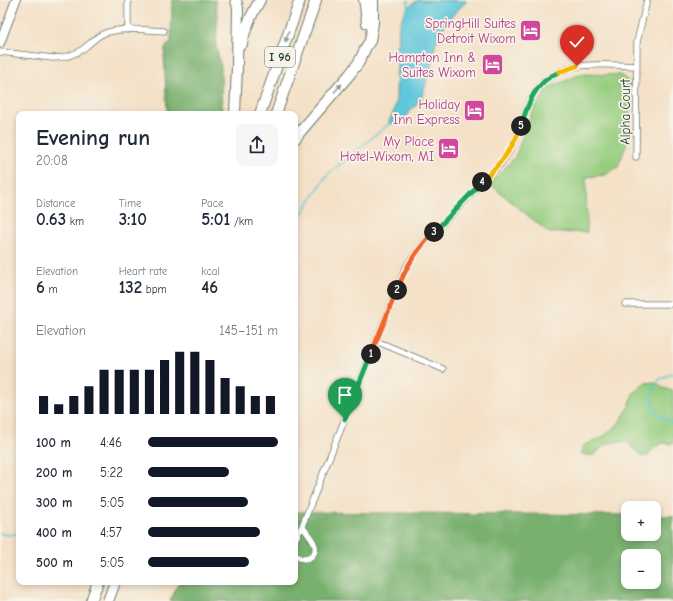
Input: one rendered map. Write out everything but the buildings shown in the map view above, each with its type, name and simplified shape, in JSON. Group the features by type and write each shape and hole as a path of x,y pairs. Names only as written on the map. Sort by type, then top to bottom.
{"highway":[{"path":"235,111 238,8 236,0"},
{"path":"237,67 248,22 260,0"},
{"name":"I 96","path":"261,111 300,0"},
{"name":"I 96","path":"277,111 316,0"},
{"path":"364,0 367,20 365,39 366,47"},
{"path":"298,135 359,62 370,41 372,33 373,0"},
{"path":"92,601 97,585"},
{"path":"108,601 114,585"}],"main road":[{"path":"0,43 16,0"}],"street":[{"path":"128,0 128,30"},
{"name":"Alpha Court","path":"636,157 637,42 647,0"},
{"path":"0,52 53,58 68,57 83,49 103,34 117,30 164,30"},
{"path":"298,534 404,271 421,246 505,157 516,139 528,104 542,83 557,72 577,66 637,66"},
{"path":"625,304 673,304"},
{"path":"376,341 443,369"},
{"path":"298,558 306,560 312,556 315,550 313,542 302,526"}],"green space":[{"path":"172,0 215,0 218,15 216,47 221,67 222,111 167,111 164,57 165,48 171,41"},
{"path":"581,74 620,75 630,83 629,137 618,167 605,175 586,177 587,232 549,233 490,184 515,157 532,112 549,88"},
{"path":"655,382 663,388 673,391 673,444 662,443 654,448 648,456 641,456 627,442 614,442 604,446 594,455 581,454 582,447 604,436 618,424 629,407 633,393 645,383"},
{"path":"298,512 621,515 621,541 661,541 661,516 673,516 673,601 170,601 178,585 298,585"}],"water":[{"path":"418,0 467,1 447,21 437,39 431,67 421,99 415,107 410,110 407,116 395,123 389,124 396,100 399,26 408,7"}],"waterway":[{"path":"408,0 408,9"},
{"path":"298,219 327,175 390,123"},
{"path":"673,374 659,380 652,392 653,403 651,408 673,424"},
{"path":"0,533 5,535 16,534"}],"place":[{"name":"SpringHill Suites Detroit Wixom","path":"531,30"},
{"name":"Hampton Inn & Suites Wixom","path":"492,64"},
{"name":"Holiday Inn Express","path":"475,111"},
{"name":"My Place Hotel-Wixom, MI","path":"449,148"}],"route":[{"path":"345,419 404,271 421,246 502,162 516,139 528,104 542,83 557,72 577,66"}]}
